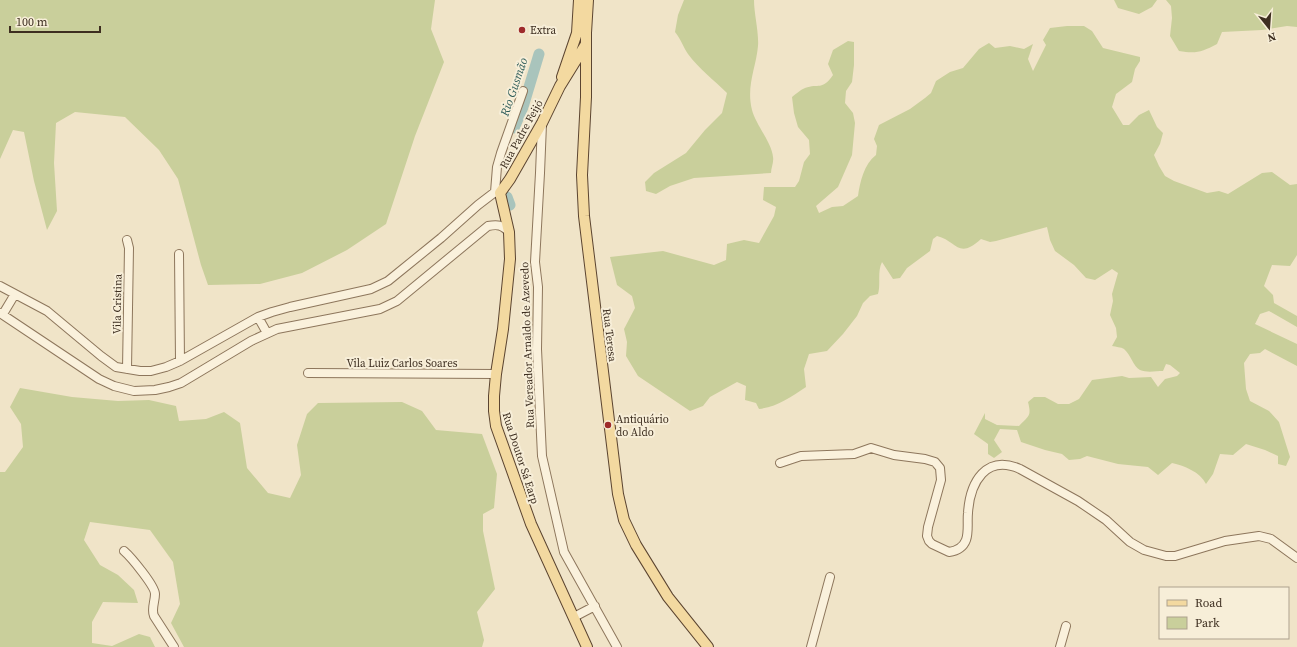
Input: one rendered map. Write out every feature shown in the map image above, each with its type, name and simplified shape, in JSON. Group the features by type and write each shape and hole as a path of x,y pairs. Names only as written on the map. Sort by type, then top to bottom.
{"main road":[{"name":"Rua Teresa","path":"579,0 581,33 586,44 586,97 582,175 584,216 618,494 624,520 636,544 668,597 708,647"},
{"name":"Rua Teresa","path":"581,33 588,0"},
{"name":"Rua Padre Feijó","path":"560,86 564,70 581,33"},
{"name":"Rua Padre Feijó","path":"497,192 510,179 542,123 560,86 586,44"},
{"name":"Rua Doutor Sá Earp","path":"497,192 505,213 510,259 503,330 496,374 494,411 496,426 531,524 587,647"}],"street":[{"path":"0,286 47,311 116,367 140,371 151,371 166,367 180,361 258,317 290,307 371,289 388,281 415,260 478,205 497,192 497,167 524,91"},
{"name":"Rua Vereador Arnaldo de Azevedo","path":"542,123 535,262 538,287 537,349 542,456 564,552 617,647"},
{"path":"15,294 1,314 98,380 134,391 155,390 180,383 267,333 286,326 380,309 397,301 505,213"},
{"path":"488,226 497,224 503,226 508,232"},
{"name":"Vila Cristina","path":"127,240 129,248 127,369"},
{"path":"179,254 180,361"},
{"path":"258,317 267,333"},
{"name":"Vila Luiz Carlos Soares","path":"308,373 496,374"},
{"path":"780,463 801,456 854,454 871,448 894,455 925,459 935,462 940,468 941,480 928,527 927,536 932,544 949,552 959,549 966,540 970,496 977,480 984,470 1002,464 1011,465 1020,469 1078,501 1106,520 1130,542 1144,550 1166,556 1175,556 1225,541 1259,536 1271,539 1297,558"},
{"path":"124,551 132,558 154,588 155,593 152,612 174,647"},
{"path":"811,647 830,577"},
{"path":"574,617 595,606"},
{"path":"1060,647 1066,626"}],"green space":[{"path":"0,0 435,0 431,29 444,62 415,136 386,224 347,250 302,273 260,284 208,285 201,265 178,179 159,150 125,117 75,112 56,123 54,163 57,211 47,230 34,181 24,132 13,130 0,159"},
{"path":"684,0 754,0 758,46 751,85 750,101 754,116 770,146 773,161 771,173 694,178 670,186 656,194 646,191 645,182 654,173 686,153 705,130 722,113 727,93 692,59 675,32 678,15"},
{"path":"1114,0 1157,0 1152,7 1139,14 1118,8"},
{"path":"1166,0 1297,0 1297,27 1287,26 1262,30 1222,32 1217,44 1207,49 1199,52 1179,51 1170,36 1172,18 1171,6"},
{"path":"1084,26 1092,31 1103,48 1140,57 1140,61 1135,69 1132,82 1116,94 1112,107 1123,125 1129,125 1139,115 1149,110 1157,127 1163,133 1160,144 1154,155 1165,176 1174,181 1207,193 1219,191 1228,194 1262,173 1272,172 1290,185 1297,184 1297,255 1290,266 1272,265 1264,286 1273,295 1274,303 1297,316 1297,327 1269,311 1260,314 1255,324 1297,344 1297,366 1265,349 1260,353 1250,354 1244,363 1246,389 1250,401 1269,411 1279,422 1290,457 1286,466 1278,464 1278,456 1246,444 1233,455 1220,454 1213,474 1206,484 1200,476 1192,470 1172,463 1158,475 1148,467 1118,464 1087,456 1080,459 1069,460 1062,454 1021,442 1017,430 1000,429 994,440 1002,452 994,458 988,454 988,444 974,434 985,413 985,419 997,425 1019,426 1027,418 1030,411 1028,402 1034,397 1045,397 1058,404 1069,404 1079,399 1092,380 1122,376 1129,378 1151,377 1158,387 1165,379 1177,376 1180,373 1170,365 1166,364 1163,371 1149,372 1140,370 1124,349 1112,346 1117,337 1116,328 1110,315 1113,301 1112,294 1118,273 1112,269 1095,280 1086,278 1074,265 1055,251 1050,240 1047,227 996,241 990,242 981,239 973,245 962,249 944,238 937,236 933,239 930,251 907,268 900,278 893,279 882,262 878,294 870,296 863,303 857,316 827,351 809,354 804,369 806,387 784,401 772,406 759,409 756,403 745,400 746,386 737,382 710,397 703,406 690,411 638,376 626,356 627,342 624,329 635,308 632,296 617,285 610,257 663,251 714,265 726,260 727,244 744,240 759,243 774,216 776,207 763,200 764,187 795,187 799,181 804,162 810,154 809,140 798,127 792,97 803,89 823,85 829,80 833,75 828,64 833,50 848,41 854,42 852,82 846,91 845,103 853,113 855,123 852,155 838,187 816,206 819,213 832,207 843,206 858,196 861,179 868,163 876,155 877,146 874,139 879,125 910,109 925,98 931,93 936,81 950,72 963,68 979,49 989,43 995,48 1010,46 1024,49 1033,44 1028,59 1033,71 1046,45 1043,40 1050,28"},
{"path":"20,388 72,397 118,401 149,400 176,406 179,421 206,419 224,412 240,423 247,468 268,493 290,498 301,475 297,445 307,414 318,403 402,402 422,411 436,430 482,434 497,474 494,508 483,514 483,531 495,589 477,612 484,640 482,647 184,647 171,623 180,604 173,562 150,530 90,522 84,540 100,565 118,575 134,590 138,603 103,602 92,622 92,643 112,646 139,634 150,637 155,647 0,647 0,472 5,472 23,447 21,424 10,407"}],"waterway":[{"name":"Rio Gusmão","path":"514,128 523,107 539,54"},
{"path":"507,197 510,205"}],"place":[{"name":"Extra","path":"522,30"},
{"name":"Antiquário do Aldo","path":"608,425"}]}
